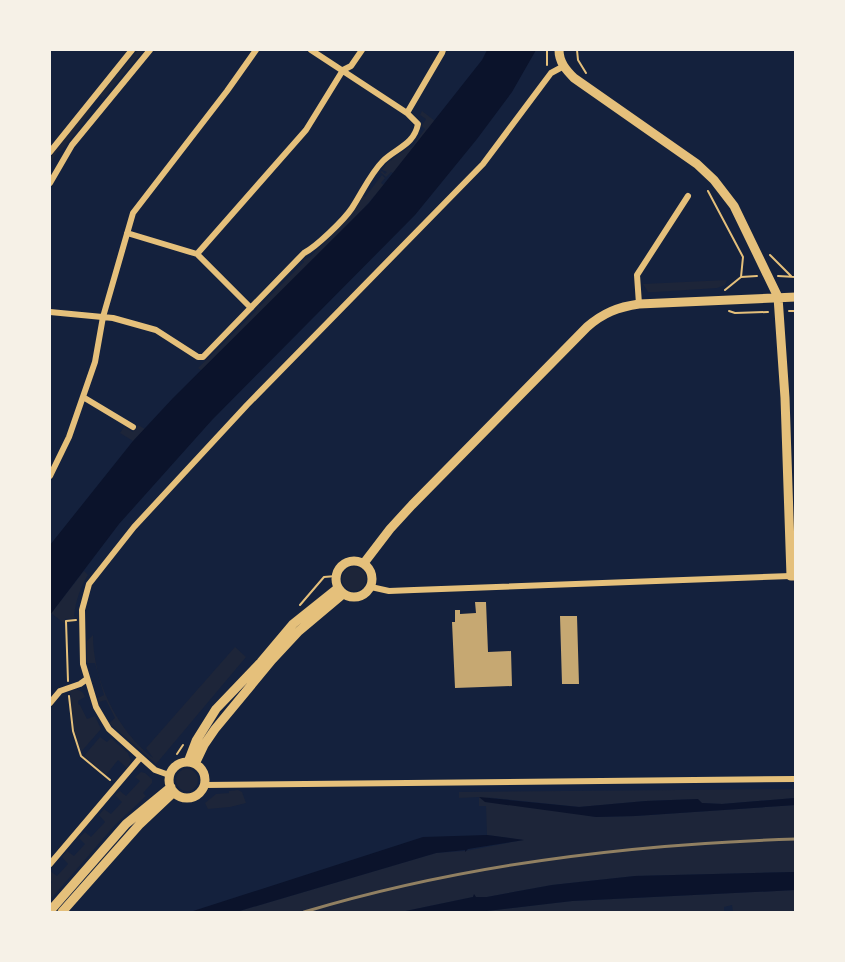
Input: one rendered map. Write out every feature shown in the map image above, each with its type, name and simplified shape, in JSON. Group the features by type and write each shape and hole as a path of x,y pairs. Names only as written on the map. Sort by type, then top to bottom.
{"main road":[{"path":"559,50 564,66 584,86 704,170 722,188 734,206 769,276 778,297 790,432 793,576"},
{"path":"364,563 412,505 587,327 613,309 639,304 795,297"},
{"path":"352,561 364,563 371,571 371,587 361,596 351,597 340,591 336,576 341,566 352,561"},
{"path":"192,763 196,741 216,708 261,662 293,624 340,591"},
{"path":"192,763 203,773 204,785 198,793 184,797 172,790 170,775 177,765 192,763"},
{"path":"50,911 126,824 172,790"},
{"path":"62,912 172,790"}],"street":[{"path":"50,152 132,50"},
{"path":"50,183 72,145 150,50"},
{"path":"50,476 65,446 95,362 103,317 133,213 228,91 256,50"},
{"path":"50,312 103,317 156,330 198,357 205,357 304,253 313,249 351,210 360,193 384,160 406,146 416,132 418,124 407,113 311,50"},
{"path":"197,254 306,130 343,70 351,66 362,50"},
{"path":"407,113 443,50"},
{"path":"170,775 155,770 140,758 109,729 96,707 83,664 81,620 89,584 134,527 247,405 483,164 551,73 564,66"},
{"path":"90,100 101,109"},
{"path":"639,304 637,275 688,196"},
{"path":"127,233 197,254 251,308"},
{"path":"83,397 133,427"},
{"path":"371,587 389,591 793,576"},
{"path":"50,703 60,691 87,679"},
{"path":"50,864 140,758"},
{"path":"204,785 795,779"}],"path":[{"path":"547,50 547,63 551,73"},
{"path":"703,184 743,257 741,277"},
{"path":"709,300 741,277 795,277"},
{"path":"81,620 66,621 73,731 81,756 117,786"}],"shaded area":[{"path":"138,50 144,50 103,98 100,95"},
{"path":"487,50 536,50 512,92 415,215 212,420 119,524 50,615 50,545 133,441 173,398 369,203 482,60"},
{"path":"89,108 92,111 61,151 57,152 50,165 59,143"},
{"path":"422,111 435,121 394,174 391,172 386,177 380,172 385,174 387,172 382,170 387,163 409,147 411,148 425,129 422,126 426,119 420,115"},
{"path":"382,175 385,178 381,183 384,185 357,216 202,371 198,368 256,311 258,305 260,306 304,262 303,260 310,257 339,228"},
{"path":"727,280 725,285 717,288 656,292 648,292 643,284"},
{"path":"138,425 145,429 133,441 120,433 124,427 133,432"},
{"path":"349,567 359,567 366,574 366,584 359,591 349,591 342,584 342,574"},
{"path":"84,571 88,575 77,599 74,616 77,618 65,619 65,624 51,613"},
{"path":"93,635 97,670 102,687 118,719 128,733 153,758 146,748 235,647 246,657 156,764 109,723 115,718 106,700 99,702 98,698 104,695 95,663 87,663 87,641"},
{"path":"70,690 83,693 85,697 78,701 78,704 87,719 95,716 101,729 81,752 74,730"},
{"path":"100,737 107,742 111,738 128,753 131,761 127,768 118,760 106,775 84,756"},
{"path":"183,769 191,769 198,776 198,784 191,791 183,791 176,784 176,776"},
{"path":"141,772 152,779 152,783 143,793 146,796 115,825 50,900 52,882 50,871 57,876 68,864 62,857 67,851 74,856 85,844 79,838 85,832 91,837 105,822 99,815 104,809 111,814 122,802 115,795 120,791 126,796 140,781 135,777"},
{"path":"795,789 795,798 722,804 701,803 697,799 579,807 485,797 596,817 795,805 795,872 635,876 552,885 487,897 473,895 473,897 401,912 236,912 436,853 465,851 523,840 487,835 486,806 479,806 479,797 459,798 459,792"},
{"path":"238,790 242,792 246,803 208,809 205,803 216,794"},
{"path":"479,797 579,807 646,801 698,799 702,803 722,804 795,798 796,805 596,817 485,802"},
{"path":"487,835 524,840 468,849 465,852 465,850 436,853 236,912 190,912 423,837"},
{"path":"795,872 795,890 572,901 478,912 401,912 473,897 474,894 476,897 487,897 552,885 635,876"},
{"path":"795,890 795,912 733,912 732,905 724,907 724,912 478,912 572,901"}],"building":[{"path":"475,602 486,602 488,652 511,651 512,686 455,688 452,622 455,622 455,610 460,610 460,614 476,613"},
{"path":"560,616 577,616 579,684 562,684"}],"railway":[{"path":"304,912 425,881 547,859 671,846 796,839"}]}
